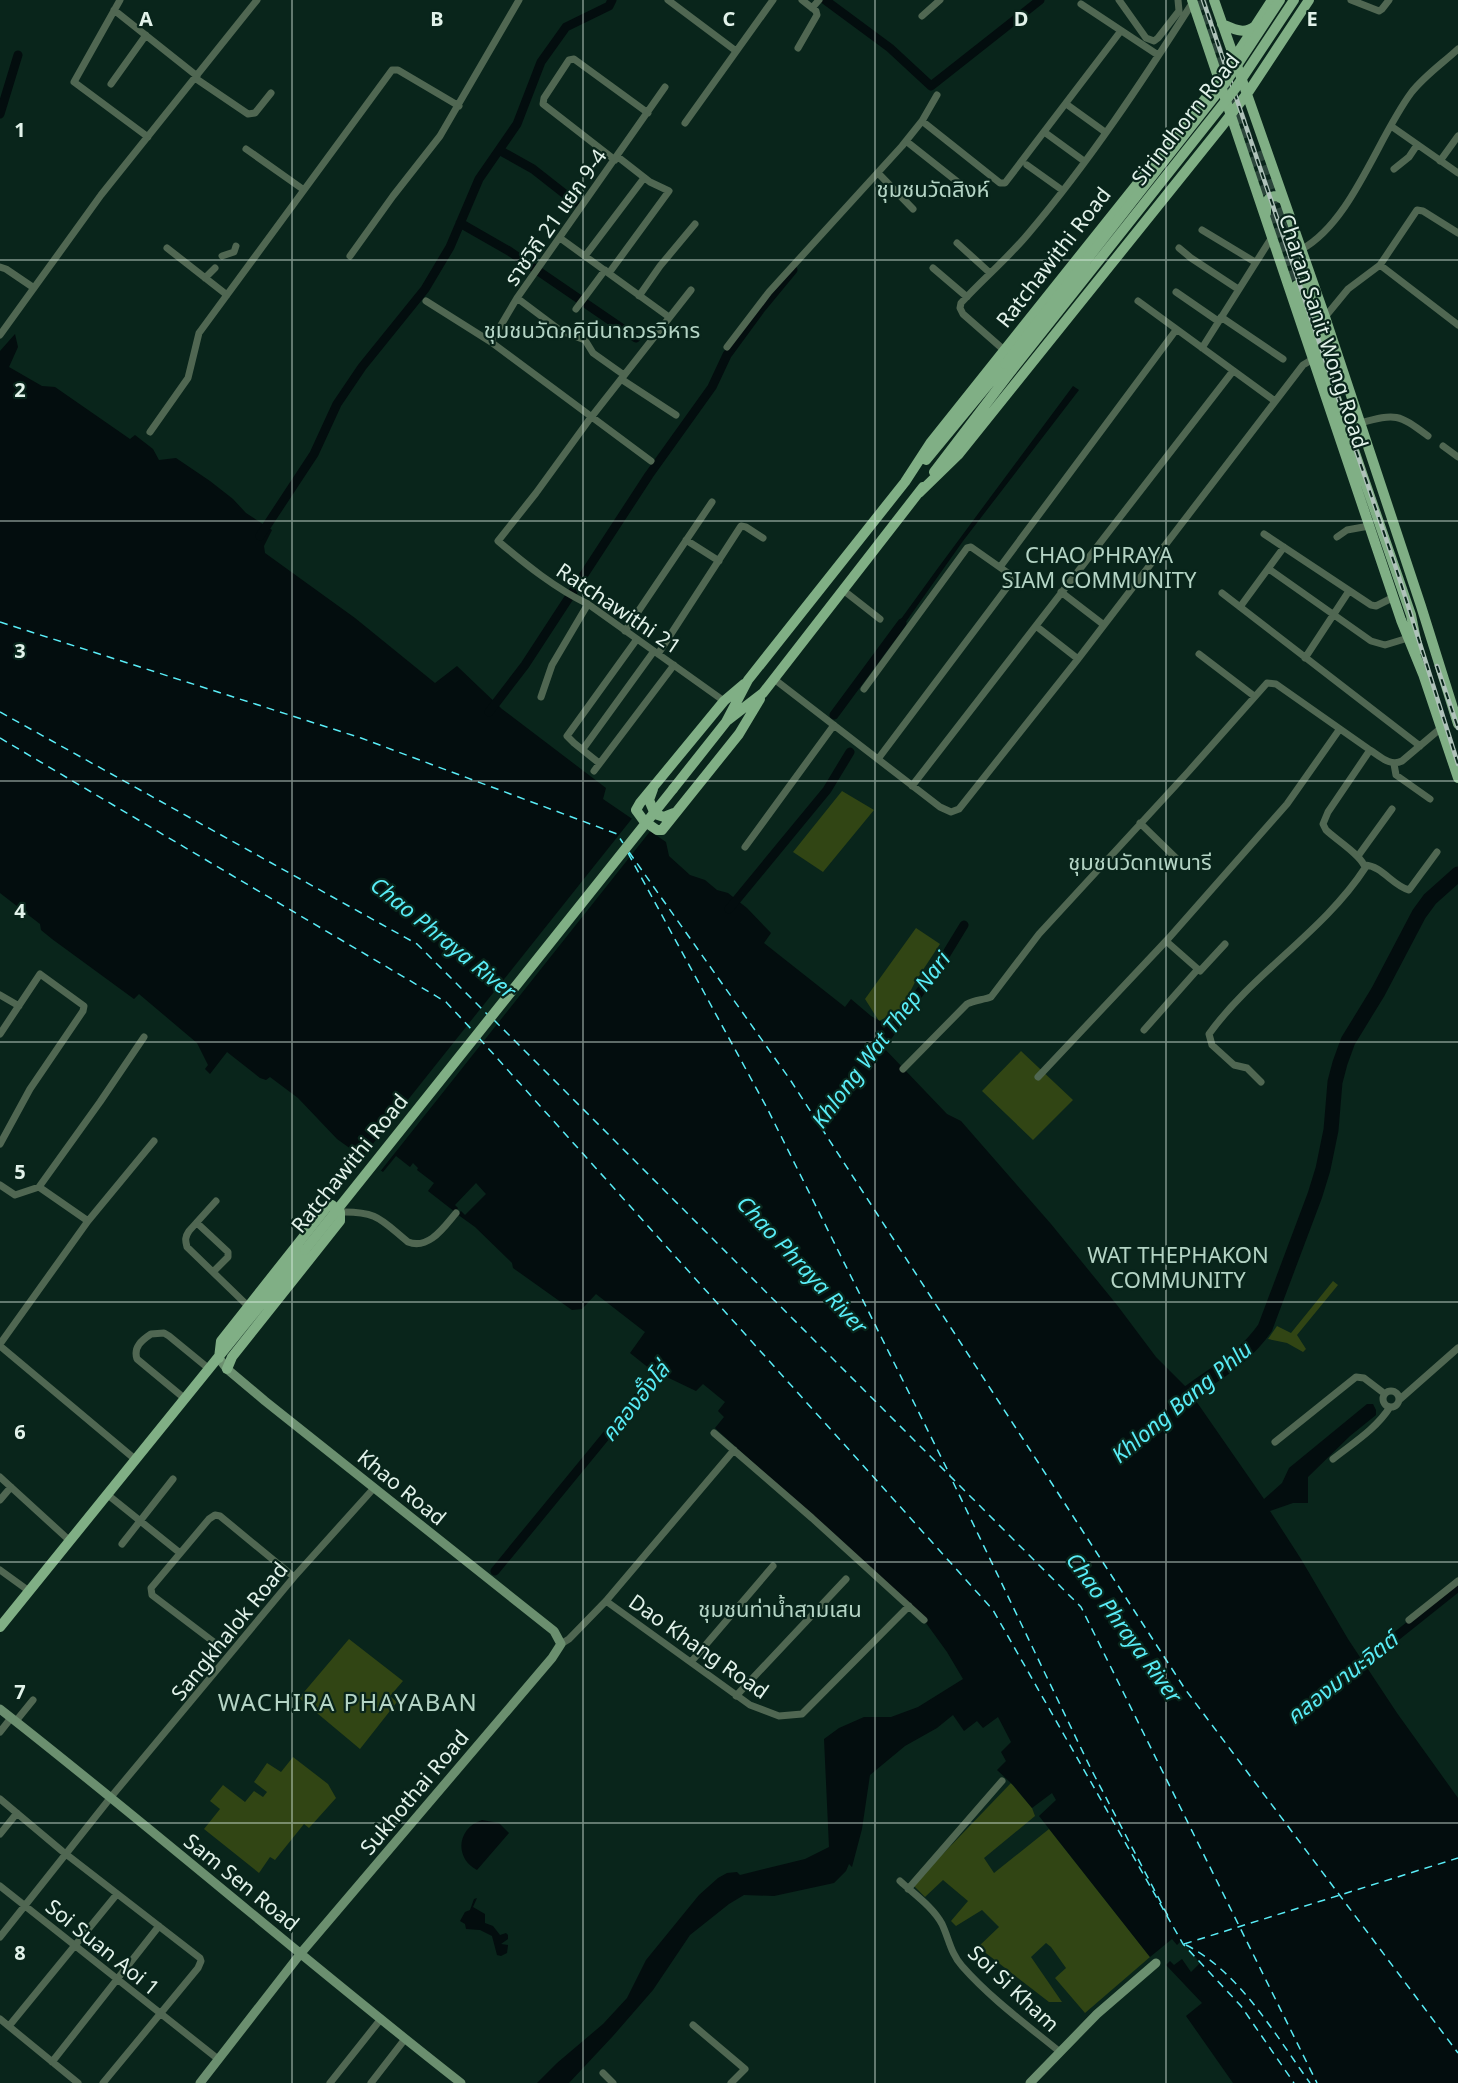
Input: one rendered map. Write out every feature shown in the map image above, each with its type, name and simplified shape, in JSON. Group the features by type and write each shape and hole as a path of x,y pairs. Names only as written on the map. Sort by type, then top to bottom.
{"main road":[{"name":"Charan Sanit Wong Road","path":"1214,0 1325,317 1421,606 1439,668"},
{"name":"Sirindhorn Road","path":"1235,58 1272,0"},
{"name":"Sirindhorn Road","path":"1008,367 1226,82 1280,0"},
{"name":"Sirindhorn Road","path":"1008,367 1235,89 1294,0"},
{"name":"Sirindhorn Road","path":"1231,115 1309,0"},
{"name":"Charan Sanit Wong Road","path":"1192,1 1369,526 1458,778"},
{"path":"1222,24 1236,31 1245,31 1252,28 1260,18"},
{"name":"Ratchawithi Road","path":"905,482 931,442 1220,80 1235,58"},
{"name":"Ratchawithi Road","path":"920,493 958,455 1231,115"},
{"path":"1266,217 1266,204 1270,197 1277,196 1284,200"},
{"name":"Charan Sanit Wong Road","path":"1423,674 1411,615 1301,284 1458,723"},
{"name":"Ratchawithi Road","path":"0,1627 208,1368 219,1358 726,722 748,680 905,482 1008,367"},
{"name":"Ratchawithi Road","path":"726,722 764,693 920,493 1008,367"},
{"path":"748,680 724,701 636,810 644,821 657,830 662,830 739,734 764,693"},
{"path":"219,1358 221,1341 327,1207 336,1206 340,1212 340,1221 242,1344 226,1369"}],"street":[{"path":"120,0 74,82 148,137"},
{"path":"0,335 101,195 257,0"},
{"path":"350,256 440,136 519,0"},
{"path":"668,0 736,51"},
{"path":"685,123 773,0"},
{"path":"798,48 815,21 817,13 816,3 802,0"},
{"path":"922,16 940,0"},
{"path":"1119,0 1146,38 1154,41 1179,11 1179,0"},
{"path":"1351,0 1379,11 1389,0"},
{"path":"1004,350 960,311 960,306 1026,236 1062,190 1158,55 1192,1"},
{"path":"1081,4 1120,32 1158,55"},
{"path":"114,10 196,77 248,114 255,113 271,93"},
{"path":"922,121 1001,183 1005,183 1120,32"},
{"path":"111,84 146,35"},
{"path":"1302,249 1323,234 1334,222 1412,92 1458,49"},
{"path":"576,309 669,192 644,178 544,105 544,98 569,60 574,59 648,113"},
{"path":"150,432 188,378 195,356 196,338 392,70 398,70 459,106"},
{"name":"ราชวิถี 21 แยก 9-4","path":"491,342 517,298 665,87"},
{"path":"727,347 769,292 906,141 922,121 937,95"},
{"path":"1069,106 1105,132"},
{"path":"1391,126 1458,173"},
{"path":"1047,134 1084,161"},
{"path":"1440,161 1458,136"},
{"path":"906,141 964,187"},
{"path":"1394,169 1409,157 1417,145"},
{"path":"246,149 304,190"},
{"path":"1026,165 1062,190"},
{"path":"878,173 913,209"},
{"path":"585,256 644,178"},
{"path":"1325,317 1348,289 1380,265 1417,210 1423,211 1458,233"},
{"path":"639,296 660,266 695,224"},
{"path":"1202,230 1255,262"},
{"path":"1202,348 1272,237"},
{"path":"560,238 669,317"},
{"path":"957,243 990,273"},
{"path":"222,256 234,252 236,246"},
{"path":"167,248 227,295"},
{"path":"1179,248 1238,289"},
{"path":"1380,265 1458,325"},
{"path":"0,267 34,288"},
{"path":"205,278 214,268"},
{"path":"933,268 967,297"},
{"path":"592,417 691,290"},
{"path":"1176,292 1283,359"},
{"path":"517,298 561,331 585,340 593,353 676,415"},
{"path":"426,301 491,342 651,461"},
{"path":"1138,301 1275,401"},
{"path":"1000,567 1176,330"},
{"path":"774,679 940,807 951,812 959,809 1104,625 1303,365 1313,359"},
{"path":"912,786 1233,371"},
{"path":"1360,423 1394,416 1405,419 1428,436"},
{"name":"Ratchawithi 21","path":"592,417 498,541 524,562 571,595 588,604 724,701"},
{"path":"1443,446 1458,457"},
{"path":"625,631 712,502"},
{"path":"583,749 656,653 741,526 763,538"},
{"path":"1337,537 1347,530 1369,526"},
{"path":"1264,534 1371,605 1376,606 1394,597"},
{"path":"686,540 719,561"},
{"path":"864,689 967,548 971,547 1010,576 1011,582 878,759"},
{"path":"1240,608 1284,547"},
{"path":"1269,569 1332,615 1379,644 1385,645 1408,638"},
{"path":"843,591 880,619"},
{"path":"1305,658 1349,591"},
{"path":"1061,592 1104,625"},
{"path":"1222,593 1420,746"},
{"path":"541,697 552,665 588,604"},
{"path":"1036,626 1078,658"},
{"path":"599,763 568,738 568,734 638,639"},
{"path":"1199,654 1254,696"},
{"path":"594,771 674,665"},
{"path":"903,1069 967,1004 991,997 1039,934 1189,771 1267,682 1276,684 1340,730 1394,764 1396,775 1430,799"},
{"path":"745,847 834,725"},
{"path":"1394,764 1402,761 1441,728"},
{"path":"1038,1077 1166,941 1287,804 1340,730"},
{"path":"1365,866 1359,856 1326,830 1323,824 1328,812 1370,750"},
{"path":"1359,856 1392,809"},
{"path":"1140,823 1179,861"},
{"path":"1365,866 1372,866 1402,888 1409,890 1437,852"},
{"path":"1261,1082 1247,1068 1234,1065 1212,1045 1209,1034 1271,966 1320,921 1365,866"},
{"path":"1166,941 1198,969"},
{"path":"1144,1030 1198,969 1200,971 1225,944"},
{"path":"0,1034 40,975 85,1007 30,1089 0,1144"},
{"path":"0,995 19,1006"},
{"path":"0,1185 15,1195 39,1187 144,1037"},
{"path":"135,1460 0,1345 88,1221 153,1141"},
{"path":"39,1187 88,1221"},
{"path":"216,1201 185,1237 186,1242 249,1307"},
{"path":"340,1212 369,1214 379,1218 408,1242 414,1244 435,1238 456,1213"},
{"path":"197,1223 228,1252 228,1257 214,1271"},
{"path":"184,1398 137,1359 136,1348 150,1334 164,1333 208,1368"},
{"path":"1333,1459 1374,1427 1383,1419 1390,1407 1397,1404 1458,1348"},
{"name":"Khao Road","path":"219,1358 226,1369 554,1631 561,1644"},
{"path":"1275,1442 1356,1377 1364,1378 1385,1394 1394,1392 1399,1400"},
{"path":"1385,1394 1384,1403 1390,1407"},
{"path":"714,1432 924,1620"},
{"name":"Sukhothai Road","path":"200,2083 301,1953 552,1658 561,1644 573,1635 606,1600 734,1450"},
{"path":"0,1477 70,1541"},
{"path":"122,1544 173,1479"},
{"path":"0,1500 11,1487"},
{"name":"Sangkhalok Road","path":"0,1937 111,1797 294,1577 374,1488"},
{"path":"108,1495 180,1553"},
{"path":"219,1646 152,1595 151,1588 209,1519 215,1515 219,1516 294,1577"},
{"path":"690,1662 773,1566"},
{"path":"0,1569 29,1591"},
{"path":"736,1695 846,1579"},
{"path":"1409,1620 1458,1581"},
{"name":"Dao Khang Road","path":"606,1600 750,1705 769,1714 785,1716 802,1714 909,1606"},
{"path":"0,1732 33,1700"},
{"name":"Sam Sen Road","path":"0,1709 111,1797 380,2020 461,2083"},
{"path":"908,1889 1002,1780"},
{"path":"0,1800 200,1958 198,1968 103,2083"},
{"path":"0,1834 17,1813"},
{"name":"Soi Si Kham","path":"900,1881 933,1911 954,1956 962,1966 984,1988 1060,2052"},
{"name":"Soi Suan Aoi 1","path":"0,1886 218,2060"},
{"path":"9,2026 117,1894"},
{"path":"52,2062 159,1926"},
{"path":"1030,2083 1109,2002 1156,1963"},
{"path":"0,2019 78,2083"},
{"path":"330,2083 380,2020"},
{"path":"693,2025 745,2068 731,2083"},
{"path":"371,2083 405,2039"},
{"path":"603,2073 613,2083"}],"green space":[{"path":"842,791 874,810 823,872 793,852"},
{"path":"916,928 940,944 915,982 901,1010 879,1021 865,999"},
{"path":"1021,1051 1073,1100 1033,1140 982,1091"},
{"path":"1333,1281 1338,1285 1297,1335 1306,1349 1303,1352 1287,1343 1268,1339 1277,1326 1291,1333"},
{"path":"349,1639 403,1681 390,1696 397,1702 360,1749 299,1698"},
{"path":"293,1757 328,1784 336,1798 309,1828 304,1824 275,1860 270,1857 259,1873 204,1829 220,1809 210,1801 223,1785 245,1802 254,1791 263,1797 267,1792 254,1782 267,1763 281,1772"},
{"path":"1011,1783 1032,1808 1035,1816 984,1858 994,1873 1049,1829 1150,1957 1085,2013 1055,1978 1066,1968 1046,1943 1031,1957 1062,2002 1049,2002 978,1947 999,1927 982,1910 956,1926 951,1921 968,1901 943,1880 925,1897 913,1885"}],"water":[{"name":"Chao Phraya River","path":"15,334 18,347 9,367 42,386 55,387 130,439 135,435 153,449 159,460 176,458 210,481 233,499 246,513 272,530 264,546 265,553 355,618 435,683 457,666 502,709 606,788 603,799 666,842 669,856 690,875 705,880 717,890 728,893 747,908 771,933 764,943 845,1007 851,999 871,1016 894,1029 882,1046 947,1114 961,1121 1051,1224 1156,1357 1187,1388 1264,1499 1282,1483 1289,1468 1367,1404 1373,1404 1376,1415 1350,1436 1308,1477 1308,1503 1293,1503 1270,1511 1348,1639 1397,1713 1458,1798 1458,2083 1233,2083 1186,2016 1202,2003 1166,1965 1170,1961 1174,1965 1182,1959 1191,1972 1200,1963 1182,1940 1177,1945 1172,1939 1150,1957 1039,1816 1056,1800 1052,1793 1032,1808 997,1770 1006,1761 1001,1752 1011,1742 998,1717 983,1728 977,1721 964,1731 953,1715 937,1728 905,1746 870,1775 862,1829 852,1867 849,1864 846,1871 834,1883 774,1896 744,1895 729,1904 690,1935 653,1990 569,2083 537,2083 603,2024 627,1998 646,1960 699,1895 718,1878 727,1873 737,1872 740,1875 805,1859 829,1847 824,1739 839,1728 864,1717 891,1717 918,1707 963,1679 926,1623 928,1621 715,1428 724,1417 718,1411 725,1402 703,1384 696,1391 650,1369 630,1353 645,1332 596,1294 582,1309 572,1310 513,1268 512,1263 475,1227 457,1214 461,1211 465,1215 486,1194 476,1183 455,1205 458,1208 455,1212 428,1191 434,1183 417,1170 418,1168 413,1163 410,1167 396,1156 383,1172 337,1139 298,1098 270,1077 266,1080 260,1078 227,1052 210,1074 205,1069 208,1065 197,1043 139,994 134,999 52,939 41,930 40,924 0,893 0,351"},
{"path":"1073,386 1079,390 963,541 898,633 893,630 960,538"},
{"path":"482,1820 499,1823 509,1833 477,1870 465,1858 462,1844 467,1829"},
{"path":"477,1898 473,1907 485,1914 485,1923 493,1926 500,1935 506,1933 508,1935 508,1939 501,1944 508,1945 507,1953 501,1956 497,1955 492,1936 480,1930 466,1929 465,1924 460,1921 465,1912 470,1910 474,1899"}],"pier":[{"path":"634,816 652,829 379,1173 360,1160"}],"waterway":[{"path":"260,536 314,454 337,404 362,367 425,289 450,247 479,179 517,124 541,62 566,27 609,6 612,0"},
{"path":"825,0 890,48 931,86 1040,0"},
{"path":"0,114 18,55"},
{"path":"499,150 533,169 575,202"},
{"path":"460,223 509,251 636,338"},
{"path":"489,712 525,665 649,475 712,387 727,355 793,270"},
{"path":"834,715 902,623"},
{"path":"729,909 827,790 850,752"},
{"name":"Khlong Bang Phlu","path":"1175,1404 1234,1361 1265,1328 1323,1169 1331,1130 1335,1082 1348,1041 1378,992 1419,914 1430,899 1458,874"},
{"name":"Khlong Wat Thep Nari","path":"887,1037 939,966 964,925"},
{"name":"คลองอั๊งโล่","path":"495,1571 665,1364"},
{"name":"คลองมานะจิตต์","path":"1354,1670 1458,1587"}],"ferry route":[{"path":"0,622 361,738 617,834 623,843"},
{"path":"0,712 417,944 488,1015"},
{"path":"0,738 446,1002 474,1032"},
{"path":"629,852 791,1081 1185,1689 1458,2053"},
{"path":"628,853 767,1108 950,1475"},
{"path":"494,1020 1081,1607 1317,2083"},
{"path":"479,1038 993,1610 1183,1944 1241,2006 1294,2083"},
{"path":"953,1482 1091,1769 1168,1916"},
{"path":"1184,1944 1458,1858"},
{"path":"1186,1945 1205,1956 1240,1988 1310,2083"}],"tunnel":[{"path":"1201,0 1297,285"},
{"path":"1260,151 1304,282"}],"railway":[{"path":"1203,0 1398,574 1458,764"},
{"path":"1437,666 1458,728"}],"district":[{"name":"ชุมชนวัดสิงห์","path":"933,188"},
{"name":"ชุมชนวัดภคินีนาถวรวิหาร","path":"592,329"},
{"name":"CHAO PHRAYA SIAM COMMUNITY","path":"1099,566"},
{"name":"ชุมชนวัดทเพนารี","path":"1140,861"},
{"name":"WAT THEPHAKON COMMUNITY","path":"1178,1266"},
{"name":"ชุมชนท่าน้ำสามเสน","path":"780,1608"},
{"name":"WACHIRA PHAYABAN","path":"348,1701"}]}
